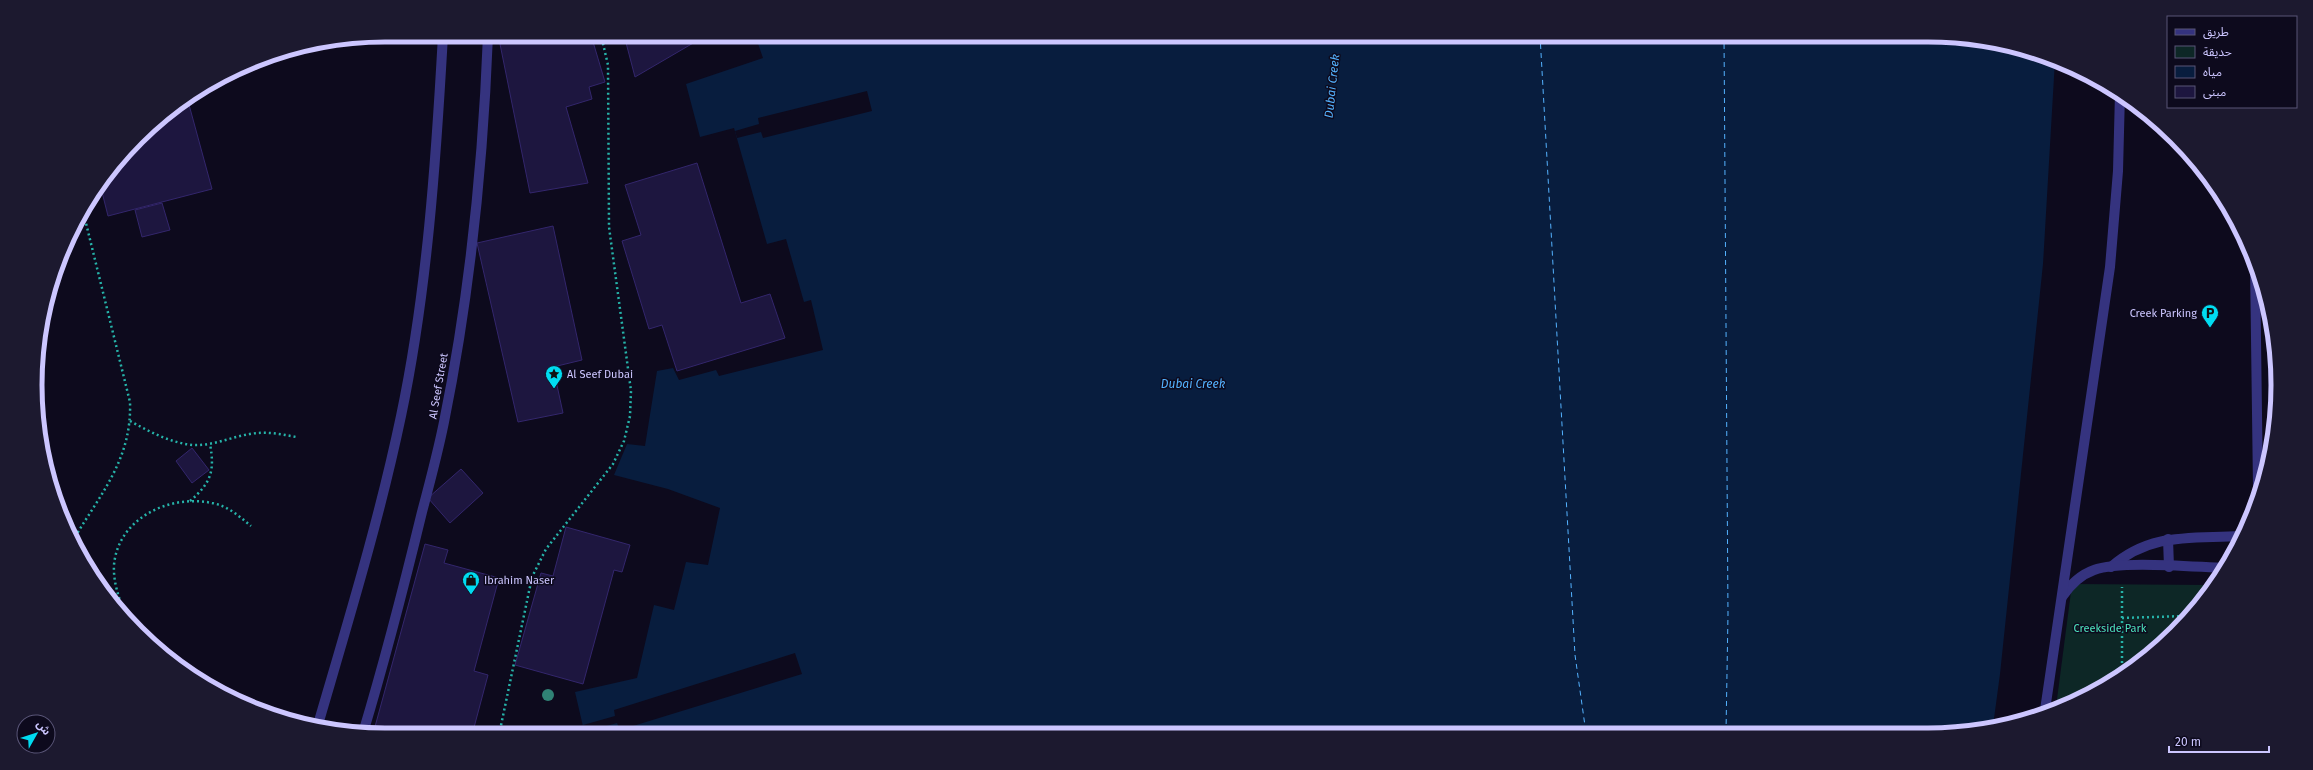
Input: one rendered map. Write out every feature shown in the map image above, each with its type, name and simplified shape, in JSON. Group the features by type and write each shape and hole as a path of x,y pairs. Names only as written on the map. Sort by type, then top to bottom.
{"street":[{"path":"319,721 360,581 401,416 418,312 430,209 442,42"},
{"name":"Al Seef Street","path":"366,727 402,592 444,422 463,318 477,206 485,108 488,42"},
{"path":"2045,707 2110,267 2115,213 2120,100"},
{"path":"2255,283 2258,478"},
{"path":"2111,567 2137,548 2168,539 2236,536"},
{"path":"2168,539 2169,567"},
{"path":"2060,600 2069,587 2081,576 2095,569 2122,566 2218,568"}],"path":[{"path":"500,728 532,578 546,549 613,464 624,441 630,416 631,384 609,227 608,65 603,42"},
{"path":"76,535 124,454 130,421 130,402 85,219"},
{"path":"130,421 150,432 171,440 193,445 210,444 250,434 273,433 296,437"},
{"path":"190,501 203,490 211,476 213,460 210,444"},
{"path":"121,603 114,585 114,564 120,544 132,526 148,512 168,504 190,501 213,503 234,511 251,526"},
{"path":"2122,566 2122,668"},
{"path":"2122,618 2181,616"}],"green space":[{"name":"Creekside Park","path":"2072,584 2207,585 2171,628 2137,657 2100,682 2080,693 2057,703"}],"water":[{"name":"Dubai Creek","path":"757,42 1928,42 1973,45 1995,49 2038,60 2055,66 2043,264 2000,674 1994,721 1973,725 1928,728 583,728 575,692 637,678 654,605 674,610 686,562 708,565 720,508 668,489 614,475 627,444 645,446 657,371 673,368 679,380 716,370 719,376 823,350 811,300 804,302 786,239 767,244 734,128 700,137 686,84 763,58"}],"pier":[{"path":"867,91 872,111 763,138 761,132 737,138 735,131 759,124 758,118"},
{"path":"795,653 802,674 626,728 619,728 617,723 599,728 584,728 583,725 615,716 614,710"}],"building":[{"path":"507,42 593,42 605,82 589,87 592,99 566,107 588,183 530,193 500,44"},
{"path":"626,42 695,42 635,77"},
{"path":"189,104 212,189 108,216 102,191 142,142"},
{"path":"697,163 741,303 770,294 785,338 677,371 662,325 649,329 622,241 641,235 625,185"},
{"path":"162,203 170,230 142,237 135,210"},
{"path":"553,226 582,360 553,367 563,413 518,422 477,243"},
{"path":"192,448 209,470 192,483 176,461"},
{"path":"461,469 483,493 450,523 428,498"},
{"path":"566,527 630,545 622,572 614,570 583,684 515,665 541,573 553,576"},
{"path":"425,544 448,550 444,563 499,578 474,671 488,675 474,728 375,728"}],"ferry route":[{"path":"1540,42 1575,655 1585,728"},
{"path":"1724,42 1728,614 1726,728"}],"place":[{"name":"Creek Parking","path":"2210,328"},
{"name":"Al Seef Dubai","path":"554,389"},
{"name":"Ibrahim Naser","path":"471,595"}]}
